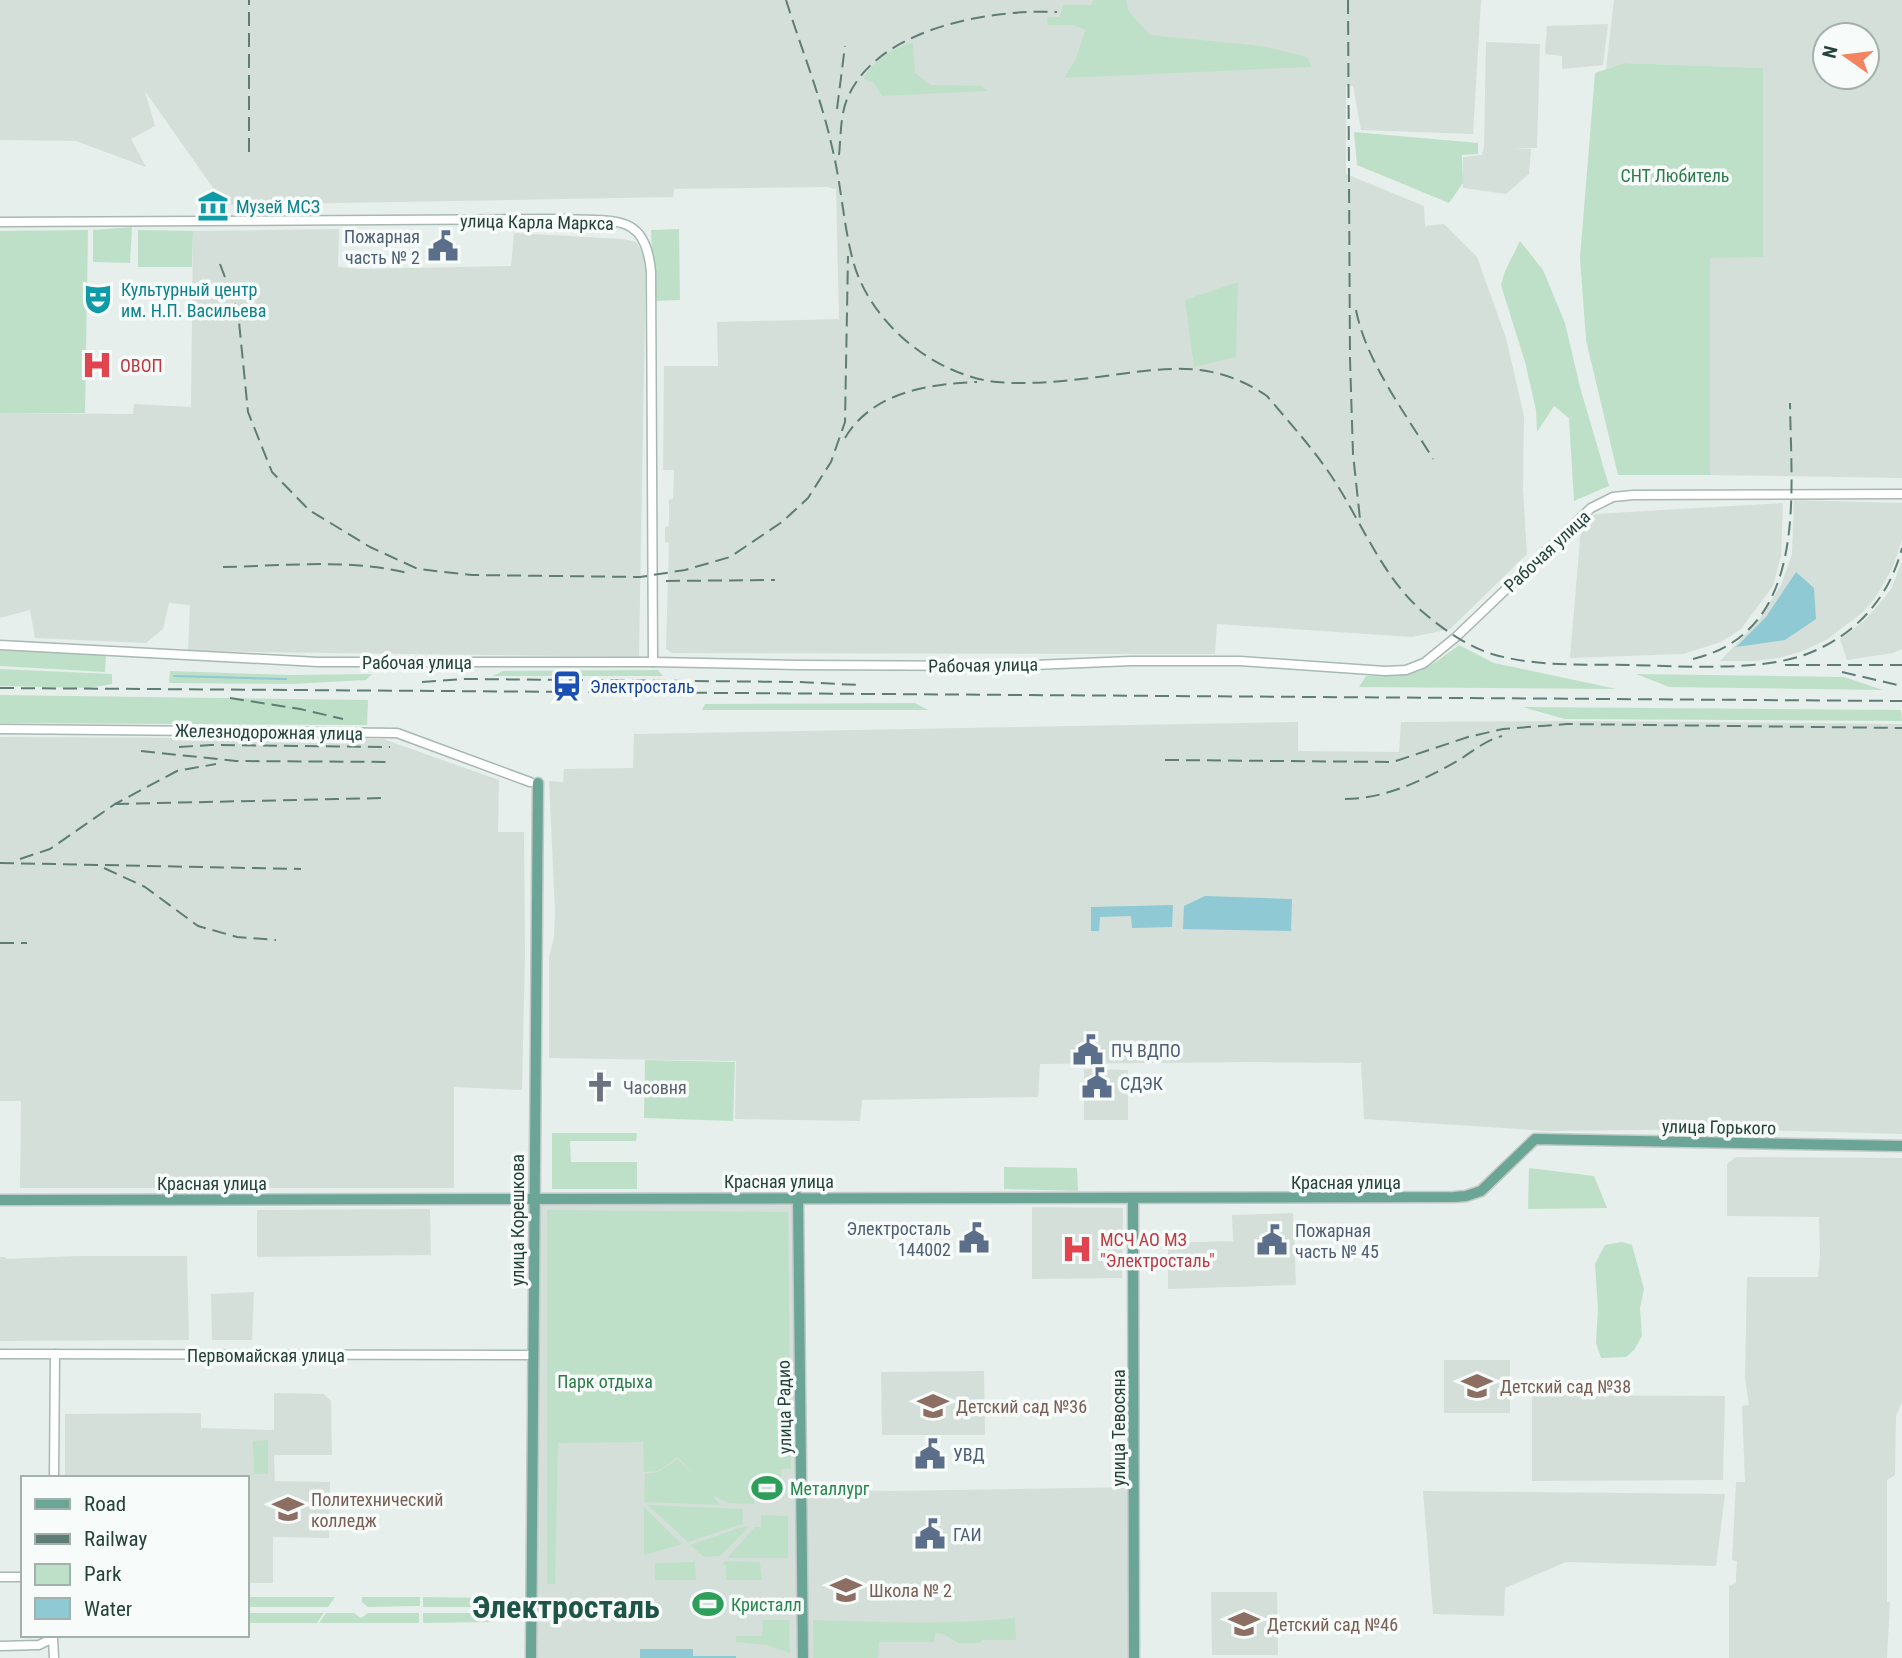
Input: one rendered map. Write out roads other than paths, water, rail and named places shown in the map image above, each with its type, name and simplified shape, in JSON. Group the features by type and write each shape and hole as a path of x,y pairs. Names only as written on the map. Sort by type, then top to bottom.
{"main road":[{"name":"улица Корешкова","path":"531,1658 534,782"},
{"name":"Красная улица","path":"0,1200 1466,1196 1481,1191 1535,1139"},
{"name":"улица Горького","path":"1535,1139 1902,1146"},
{"name":"улица Радио","path":"798,1197 803,1658"},
{"name":"улица Тевосяна","path":"1133,1198 1134,1658"}],"street":[{"name":"улица Карла Маркса","path":"0,222 566,219 628,225 645,239 651,272 653,662"},
{"name":"Рабочая улица","path":"0,645 318,662 1007,666 1240,660 1385,671 1406,670 1424,663 1456,637 1591,508 1613,497 1902,494"},
{"name":"Железнодорожная улица","path":"0,729 397,733 534,782"},
{"name":"Первомайская улица","path":"0,1354 532,1355"},
{"path":"54,1476 55,1354"},
{"path":"0,1577 21,1577"},
{"path":"0,1646 39,1645 53,1638 54,1658"}],"water":[{"path":"1796,572 1814,588 1816,619 1785,640 1736,647 1766,617"},
{"path":"1205,896 1292,899 1291,931 1183,929 1184,906"},
{"path":"1173,905 1172,927 1132,928 1131,916 1100,917 1099,931 1091,931 1091,907"},
{"path":"640,1649 693,1649 693,1656 736,1658 640,1658"}],"waterway":[{"path":"174,676 286,679"}],"railway":[{"path":"249,0 249,152"},
{"path":"786,0 827,128 852,257 860,280 887,322 906,340 949,368 997,382 1047,382 1185,369 1225,375 1246,384 1267,396 1315,454 1330,474 1372,547 1409,598 1424,613 1474,647 1509,658 1560,664 1720,667 1788,660 1825,646 1868,613 1889,583 1902,548"},
{"path":"1348,0 1350,359 1353,454 1360,519"},
{"path":"839,155 842,118 848,97 863,73 884,54 910,39 969,19 1000,14 1057,12"},
{"path":"837,109 845,46"},
{"path":"220,264 238,312 248,412 272,472 309,510 370,547 418,569 472,575 640,577 685,570 730,557 782,522 808,498 831,462 845,422 848,256"},
{"path":"1356,310 1368,349 1399,406 1433,459"},
{"path":"845,438 856,422 870,410 903,393 940,385 977,382"},
{"path":"1693,659 1731,644 1757,620 1775,590 1785,555 1790,517 1790,403"},
{"path":"223,567 342,564 411,574"},
{"path":"666,581 775,580"},
{"path":"1785,665 1902,665"},
{"path":"1842,672 1902,686"},
{"path":"422,682 464,679 800,682 859,685"},
{"path":"0,688 1902,701"},
{"path":"230,698 343,719"},
{"path":"1165,760 1393,762 1468,737 1503,729 1567,724 1902,728"},
{"path":"1345,799 1375,796 1404,787 1432,775 1485,743 1502,736"},
{"path":"179,747 390,747"},
{"path":"141,751 236,761 391,762"},
{"path":"20,859 50,849 115,804 177,771 216,764"},
{"path":"115,804 384,798"},
{"path":"0,863 301,869"},
{"path":"104,868 145,887 198,926 237,937 276,940"},
{"path":"0,943 27,943"}],"place":[{"name":"Музей МСЗ","path":"213,206"},
{"name":"Пожарная часть № 2","path":"443,246"},
{"name":"Культурный центр им. Н.П. Васильева","path":"98,299"},
{"name":"ОВОП","path":"97,365"},
{"name":"Электросталь","path":"567,686"},
{"name":"ПЧ ВДПО","path":"1088,1050"},
{"name":"СДЭК","path":"1097,1083"},
{"name":"Часовня","path":"600,1087"},
{"name":"Электросталь 144002","path":"974,1238"},
{"name":"Пожарная часть № 45","path":"1272,1240"},
{"name":"МСЧ АО МЗ \"Электросталь\"","path":"1077,1249"},
{"name":"Детский сад №38","path":"1477,1386"},
{"name":"Детский сад №36","path":"933,1406"},
{"name":"УВД","path":"930,1454"},
{"name":"Металлург","path":"767,1488"},
{"name":"Политехнический колледж","path":"288,1509"},
{"name":"ГАИ","path":"930,1534"},
{"name":"Школа № 2","path":"846,1590"},
{"name":"Кристалл","path":"708,1604"},
{"name":"Детский сад №46","path":"1244,1624"}],"district":[{"name":"Электросталь","path":"566,1607"}],"park label":[{"name":"СНТ Любитель","path":"1675,175"},
{"name":"Парк отдыха","path":"605,1381"}]}
